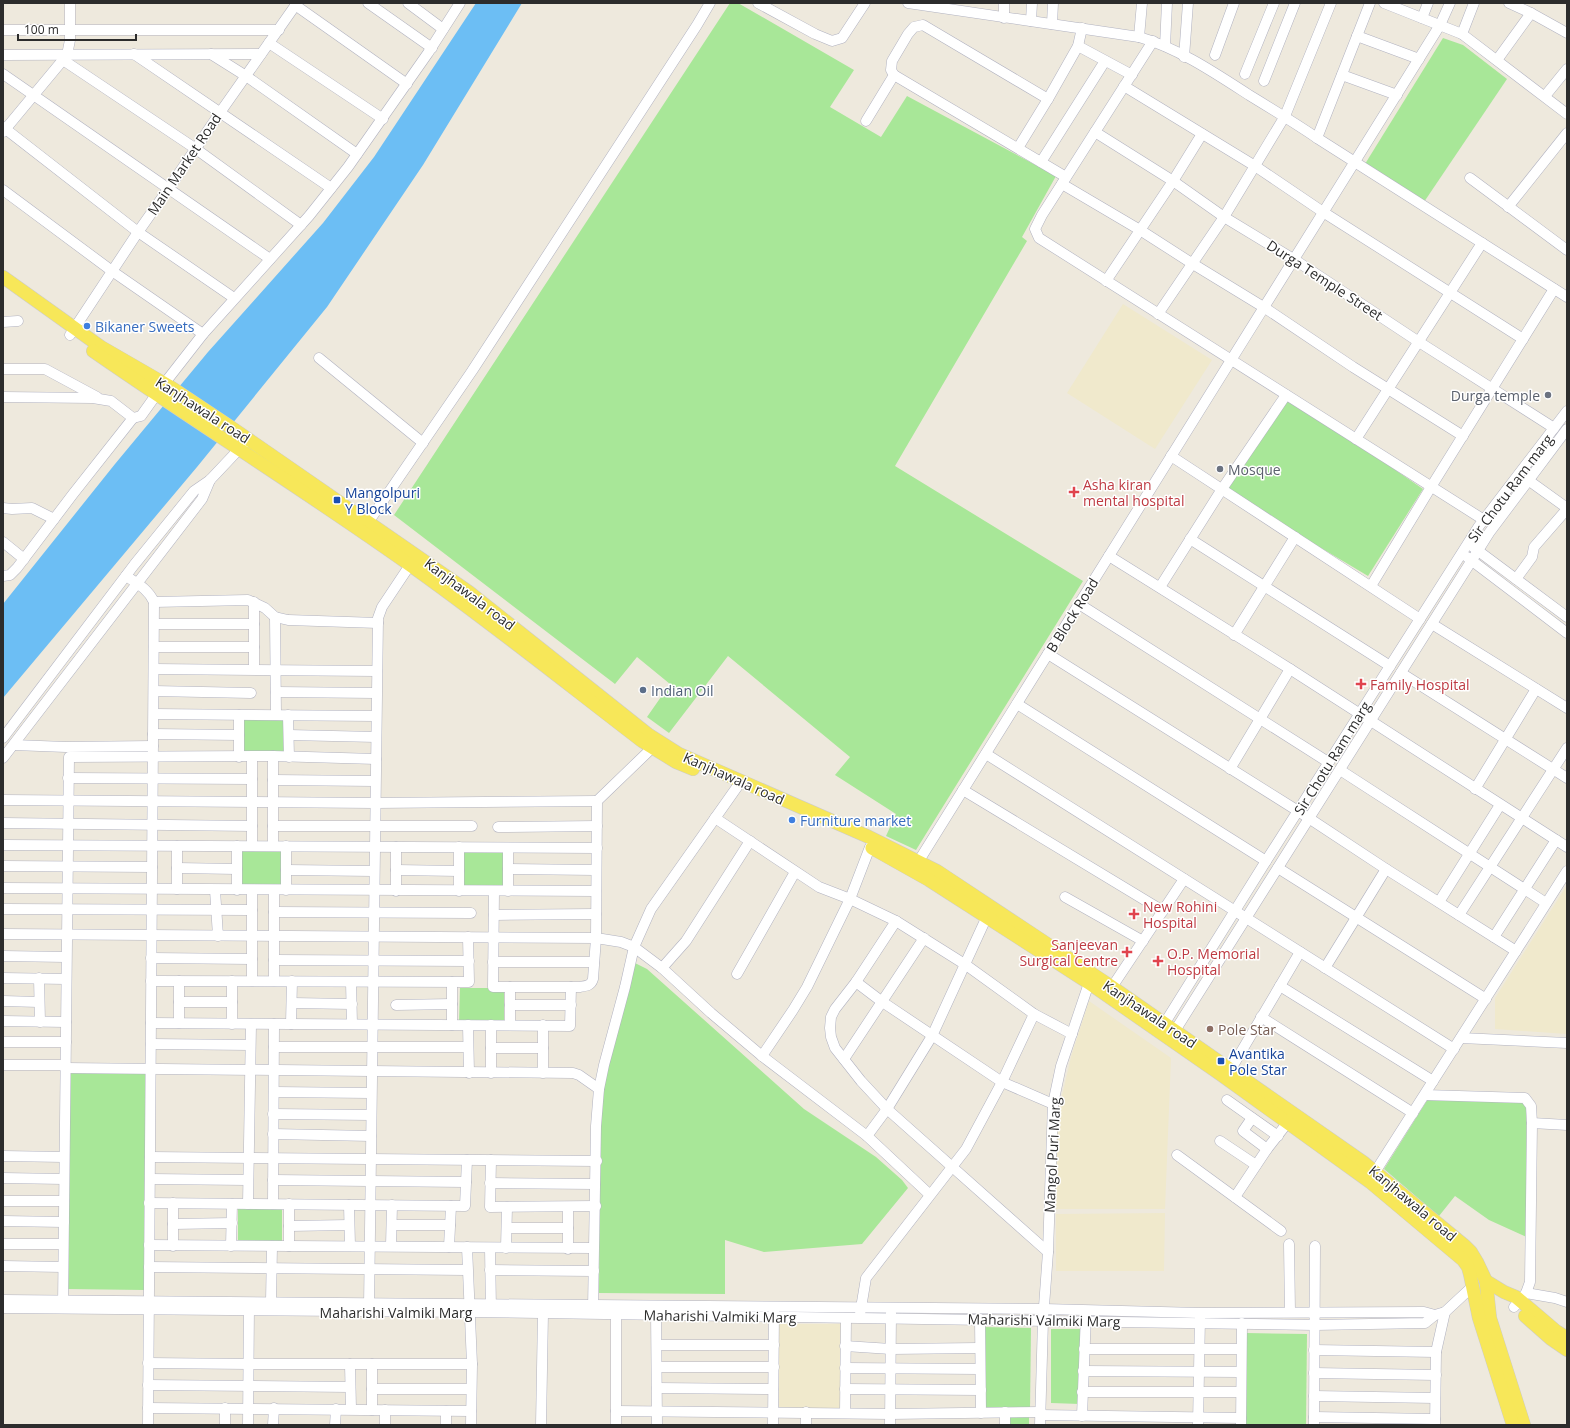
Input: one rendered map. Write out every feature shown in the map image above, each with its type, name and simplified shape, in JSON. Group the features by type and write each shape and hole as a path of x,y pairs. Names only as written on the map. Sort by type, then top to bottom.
{"main road":[{"name":"Kanjhawala road","path":"3,277 159,396 224,438 244,444 365,527 470,592 652,748 676,762 737,787 916,866 937,870 989,912 1089,983 1231,1069 1463,1260 1468,1267 1479,1318 1513,1425"},
{"name":"Kanjhawala road","path":"3,288 73,331 168,386 232,428 244,444"},
{"name":"Kanjhawala road","path":"365,527 410,565 602,704 679,754 869,837 916,866"},
{"name":"Kanjhawala road","path":"989,912 1112,987 1168,1032 1291,1118 1363,1162 1434,1219 1468,1249 1477,1262 1486,1281"},
{"path":"1473,1286 1486,1281"},
{"path":"1486,1281 1504,1292 1510,1304 1520,1300"},
{"path":"1486,1281 1490,1318 1524,1425"},
{"path":"1520,1300 1556,1331 1567,1338"},
{"path":"1520,1300 1551,1339 1567,1350"}],"street":[{"path":"70,3 70,46 65,57 4,130 138,232 234,298"},
{"path":"368,3 432,48"},
{"path":"408,3 443,29"},
{"path":"168,386 202,334 301,225 357,154 432,48 460,3"},
{"path":"365,527 472,371 710,3"},
{"path":"758,3 815,34 832,41 842,38 865,3"},
{"path":"909,3 977,8 1004,18 1139,37 1166,46 1285,116 1317,138 1567,297"},
{"path":"1004,3 1004,18"},
{"path":"1032,3 1032,21"},
{"path":"1052,24 1053,3"},
{"path":"1139,37 1142,3"},
{"path":"1166,46 1167,3"},
{"path":"1184,57 1188,3"},
{"path":"1215,55 1234,3"},
{"path":"1245,74 1274,3"},
{"path":"1264,81 1295,3"},
{"path":"1158,314 1224,217 1285,116 1331,3"},
{"path":"1317,138 1370,3"},
{"path":"1384,3 1402,6 1422,18 1462,34 1567,114"},
{"path":"1422,18 1428,3"},
{"name":"B Block Road","path":"916,866 1231,360 1295,260 1323,212 1440,25 1450,3"},
{"path":"1462,34 1474,3"},
{"path":"1509,3 1567,33"},
{"path":"296,4 407,84"},
{"name":"Main Market Road","path":"73,331 138,232 296,4"},
{"path":"1497,60 1530,13"},
{"path":"1048,99 923,25 914,27 908,34 892,61 891,70 894,75 1041,162 1064,181 1193,264 1265,308 1353,367 1463,436"},
{"path":"1018,148 1078,46 1082,28"},
{"path":"3,30 279,30"},
{"path":"1357,36 1419,59"},
{"path":"1153,41 1042,215 1035,229 1039,238 1484,520"},
{"path":"269,43 383,119"},
{"path":"1078,46 1132,75"},
{"path":"3,54 65,57 134,54 261,54"},
{"path":"134,54 219,114 331,188"},
{"path":"211,54 246,76 357,154"},
{"path":"65,57 301,225"},
{"path":"1041,162 1105,61"},
{"path":"1545,96 1567,68"},
{"path":"3,74 270,259"},
{"path":"866,121 894,75"},
{"path":"1342,75 1396,95"},
{"path":"1124,86 1255,166 1323,212 1523,339"},
{"name":"Durga Temple Street","path":"1095,132 1173,181 1224,217 1295,260 1419,342 1554,428"},
{"path":"1508,207 1567,133"},
{"path":"1106,281 1173,181 1202,134"},
{"path":"1470,178 1508,207 1566,246"},
{"path":"3,190 112,271 202,334"},
{"path":"1356,439 1482,243"},
{"path":"1372,586 1431,487 1554,289"},
{"path":"3,322 18,321"},
{"path":"319,358 423,443"},
{"path":"3,369 45,369 101,399"},
{"path":"1160,587 1222,489 1286,395"},
{"path":"3,576 10,575 24,558 133,418 141,416 159,396"},
{"path":"3,397 101,399 111,401 133,418"},
{"name":"Sir Chotu Ram marg","path":"1168,1032 1235,911 1468,543 1567,411"},
{"name":"Sir Chotu Ram marg","path":"1168,1032 1246,919 1489,533 1567,429"},
{"path":"3,738 126,576 194,491 210,480 244,444"},
{"path":"1172,456 1372,586 1420,619"},
{"path":"3,758 202,499 210,480"},
{"path":"1516,579 1532,557 1534,547 1567,509 1528,480"},
{"path":"3,508 12,510 32,508 54,519"},
{"path":"1234,635 1295,537"},
{"path":"1190,539 1390,666"},
{"path":"3,542 24,558"},
{"path":"1468,543 1567,617"},
{"path":"1462,553 1567,633"},
{"path":"1109,556 1290,669 1359,715 1567,847"},
{"path":"369,1307 378,623 379,613 382,607 410,565"},
{"path":"126,576 150,593 154,602 148,1425"},
{"path":"154,602 248,600 265,608 275,617 288,620 378,623"},
{"path":"254,602 254,669"},
{"path":"1079,604 1328,762"},
{"path":"275,617 276,715"},
{"path":"154,624 254,624"},
{"path":"1432,624 1567,708"},
{"path":"154,647 254,647"},
{"path":"1048,654 1298,811 1309,820 1516,951"},
{"path":"154,669 377,671"},
{"path":"1230,769 1290,669"},
{"path":"1401,673 1567,778"},
{"path":"48,678 59,686"},
{"path":"1475,789 1536,689"},
{"path":"154,691 251,693"},
{"path":"276,692 376,693"},
{"path":"1017,704 1266,861"},
{"path":"154,714 376,716"},
{"path":"239,757 240,715"},
{"path":"288,715 290,757"},
{"path":"153,734 239,735"},
{"path":"289,735 376,736"},
{"path":"14,745 153,751 239,757 273,756 376,759"},
{"path":"3,800 252,802 597,801 652,748"},
{"path":"1459,915 1567,748"},
{"path":"63,1305 69,757 153,751"},
{"path":"986,754 1454,1049"},
{"path":"273,756 273,846"},
{"path":"252,757 252,846"},
{"path":"1340,770 1546,903"},
{"path":"68,778 252,779"},
{"path":"273,780 375,781"},
{"path":"593,1309 593,1248 597,1161 596,1126 599,1089 634,947 651,909 737,787"},
{"path":"963,790 1162,911"},
{"path":"494,891 493,987 571,987 588,986 592,983 594,979 596,938 597,801"},
{"path":"1439,902 1500,804"},
{"path":"715,818 819,887 850,899 896,921 966,965 1034,1014 1072,1034"},
{"path":"3,823 252,826"},
{"path":"273,826 472,826"},
{"path":"498,827 597,826"},
{"path":"1494,937 1556,840"},
{"path":"662,968 686,941 750,841"},
{"path":"3,845 597,848"},
{"path":"177,846 177,889"},
{"path":"237,846 237,890"},
{"path":"286,846 286,890"},
{"path":"762,1056 807,987 850,899 870,846"},
{"path":"396,847 396,891"},
{"path":"459,847 459,891"},
{"path":"508,848 508,891"},
{"path":"3,866 152,867"},
{"path":"177,868 237,869"},
{"path":"1278,868 1486,999"},
{"path":"508,869 596,870"},
{"path":"1325,968 1386,869"},
{"path":"286,870 374,871"},
{"path":"396,870 459,871"},
{"path":"1376,1172 1567,871"},
{"path":"736,974 795,872"},
{"path":"1112,987 1184,879"},
{"path":"3,888 596,891"},
{"path":"215,890 218,936"},
{"path":"252,890 252,981"},
{"path":"274,890 274,981"},
{"path":"1065,897 1142,941"},
{"path":"3,909 252,910"},
{"path":"274,912 471,913"},
{"path":"867,1136 887,1109 932,1036 966,965 989,912"},
{"path":"494,915 596,914"},
{"path":"896,921 856,982 834,1009 831,1017 831,1038 835,1048 861,1081 887,1109 1048,1252"},
{"path":"3,934 596,938 621,942 634,947 662,968 711,1013 762,1056 867,1136 929,1194"},
{"path":"151,981 469,982 468,938"},
{"path":"844,1059 924,938"},
{"path":"1231,1069 1300,952"},
{"path":"3,956 66,957"},
{"path":"152,958 252,959"},
{"path":"274,960 469,961"},
{"path":"493,962 594,962"},
{"path":"3,978 66,979"},
{"path":"39,978 40,1022"},
{"path":"179,981 179,1023"},
{"path":"232,981 232,1024"},
{"path":"292,981 292,1024"},
{"path":"351,982 352,1024"},
{"path":"452,982 452,1025"},
{"path":"856,982 932,1036 1002,1082 1053,1104"},
{"name":"Mangol Puri Marg","path":"1040,1417 1053,1104 1062,1066 1089,983"},
{"path":"1280,986 1433,1081"},
{"path":"510,987 510,1025"},
{"path":"151,1023 570,1026 571,987"},
{"path":"3,1001 39,1002"},
{"path":"179,1002 232,1002"},
{"path":"292,1003 352,1004"},
{"path":"396,1005 452,1004"},
{"path":"510,1005 571,1004"},
{"path":"860,1313 866,1278 929,1194 966,1149 1002,1082 1034,1014"},
{"path":"1261,1017 1413,1113"},
{"path":"3,1021 66,1022"},
{"path":"248,1204 251,1024"},
{"path":"273,1204 274,1024"},
{"path":"468,1025 469,1073"},
{"path":"491,1025 491,1073"},
{"path":"543,1025 543,1073"},
{"path":"1461,1038 1567,1043"},
{"path":"3,1042 66,1042"},
{"path":"151,1044 250,1045"},
{"path":"274,1047 468,1048"},
{"path":"491,1048 543,1048"},
{"path":"3,1065 274,1071 573,1073 579,1075 599,1089"},
{"path":"274,1092 371,1093"},
{"path":"1425,1095 1525,1098 1531,1106 1530,1282 1520,1300"},
{"path":"1227,1100 1278,1136"},
{"path":"274,1114 371,1115"},
{"path":"1252,1118 1243,1131 1267,1149"},
{"path":"1235,1197 1267,1149 1291,1118"},
{"path":"1532,1123 1567,1124"},
{"path":"273,1134 371,1136"},
{"path":"1220,1141 1256,1165"},
{"path":"1177,1155 1281,1231"},
{"path":"3,1156 64,1156"},
{"path":"150,1157 597,1161"},
{"path":"149,1203 465,1206 467,1160"},
{"path":"491,1160 490,1207 596,1206"},
{"path":"3,1178 64,1179"},
{"path":"150,1180 248,1180"},
{"path":"273,1180 466,1182"},
{"path":"490,1182 595,1184"},
{"path":"3,1201 64,1202"},
{"path":"173,1203 173,1246"},
{"path":"232,1204 232,1246"},
{"path":"289,1204 289,1246"},
{"path":"349,1205 350,1246"},
{"path":"391,1246 392,1205"},
{"path":"449,1247 451,1206"},
{"path":"506,1248 507,1207"},
{"path":"568,1207 568,1249"},
{"path":"3,1221 64,1222"},
{"path":"173,1224 232,1223"},
{"path":"289,1226 350,1224"},
{"path":"392,1225 450,1225"},
{"path":"507,1228 568,1228"},
{"path":"3,1244 63,1244"},
{"path":"1290,1244 1290,1312"},
{"path":"149,1245 593,1248"},
{"path":"271,1302 272,1246"},
{"path":"1315,1246 1314,1421 1435,1422 1436,1352 1445,1312"},
{"path":"467,1247 472,1364 471,1425"},
{"path":"490,1248 491,1308"},
{"path":"3,1266 63,1267"},
{"path":"149,1267 467,1270"},
{"path":"490,1270 594,1271"},
{"name":"Maharishi Valmiki Marg","path":"891,1313 980,1319 1315,1325 1425,1323 1435,1315 1445,1312 1473,1286"},
{"path":"1520,1300 1555,1298 1567,1302"},
{"name":"Maharishi Valmiki Marg","path":"3,1300 63,1305"},
{"name":"Maharishi Valmiki Marg","path":"249,1306 271,1302 369,1307"},
{"name":"Maharishi Valmiki Marg","path":"3,1308 63,1305 149,1305 860,1313 1044,1309 1200,1313 1424,1312 1435,1315"},
{"path":"248,1425 249,1306"},
{"name":"Maharishi Valmiki Marg","path":"491,1308 543,1313 593,1309"},
{"path":"616,1310 616,1425"},
{"path":"656,1310 657,1425"},
{"path":"1082,1416 1084,1320 1086,1310"},
{"path":"773,1425 774,1312"},
{"name":"Maharishi Valmiki Marg","path":"774,1312 846,1318 860,1313"},
{"path":"541,1425 543,1313"},
{"path":"890,1425 891,1313"},
{"path":"1198,1422 1200,1313"},
{"path":"1269,1313 1269,1324"},
{"path":"845,1413 846,1318"},
{"path":"980,1319 979,1348 981,1413"},
{"path":"616,1411 890,1414 1005,1412 1040,1417 1082,1416 1107,1420 1241,1422 1242,1323"},
{"path":"657,1345 774,1345"},
{"path":"845,1346 891,1349 979,1348"},
{"path":"1084,1349 1241,1349"},
{"path":"1314,1350 1436,1352"},
{"path":"148,1363 472,1364"},
{"path":"350,1364 351,1409"},
{"path":"372,1364 372,1410"},
{"path":"657,1367 774,1367"},
{"path":"845,1368 980,1369"},
{"path":"1083,1371 1241,1372"},
{"path":"1314,1373 1436,1375"},
{"path":"148,1385 350,1387"},
{"path":"657,1388 774,1389"},
{"path":"372,1389 471,1389"},
{"path":"845,1389 980,1390"},
{"path":"1082,1392 1241,1392"},
{"path":"1314,1396 1435,1398"},
{"path":"148,1408 471,1411"},
{"path":"225,1408 225,1425"},
{"path":"274,1408 274,1425"},
{"path":"335,1425 336,1409"},
{"path":"385,1410 385,1425"},
{"path":"446,1411 446,1425"},
{"path":"806,1412 806,1425"},
{"path":"1005,1412 1005,1425"}],"shaded area":[{"path":"1123,304 1212,360 1155,449 1067,393"},
{"path":"1567,885 1567,1034 1495,1029 1495,998"},
{"path":"1089,1001 1171,1058 1165,1209 1056,1209 1057,1117 1071,1057"},
{"path":"1165,1213 1164,1271 1056,1271 1056,1214"},
{"path":"779,1324 842,1324 841,1410 779,1409"}],"green space":[{"path":"730,3 738,3 854,70 830,107 881,137 907,96 1056,176 1022,237 1027,241 895,466 1083,581 916,850 886,836 896,814 835,775 850,757 728,656 669,733 647,717 670,684 637,657 615,684 394,515"},
{"path":"1443,38 1463,45 1507,79 1424,202 1365,164"},
{"path":"1286,395 1423,489 1368,576 1222,489"},
{"path":"241,717 286,717 285,754 241,754"},
{"path":"240,850 284,850 284,887 240,886"},
{"path":"462,851 506,851 506,888 462,888"},
{"path":"633,962 647,969 804,1109 876,1157 902,1180 908,1188 862,1244 764,1252 725,1240 725,1294 599,1293 600,1098"},
{"path":"460,988 504,988 504,1024 459,1024"},
{"path":"69,1072 146,1073 144,1290 67,1289"},
{"path":"1428,1099 1526,1103 1529,1238 1489,1220 1455,1196 1439,1216 1384,1169"},
{"path":"238,1207 282,1207 282,1243 238,1243"},
{"path":"984,1327 1031,1328 1030,1411 983,1410"},
{"path":"1051,1329 1081,1329 1080,1404 1051,1403"},
{"path":"1246,1333 1307,1334 1306,1425 1245,1425"},
{"path":"1008,1416 1029,1416 1029,1425 1008,1425"}],"water":[{"path":"476,3 522,3 423,165 327,307 197,467 3,698 3,604 115,464 208,352 323,223 374,157"}],"place":[{"name":"Bikaner Sweets","path":"87,326"},
{"name":"Durga temple","path":"1548,395"},
{"name":"Mosque","path":"1220,469"},
{"name":"Asha kiran mental hospital","path":"1074,492"},
{"name":"Mangolpuri Y Block","path":"337,500"},
{"name":"Family Hospital","path":"1361,684"},
{"name":"Indian Oil","path":"643,690"},
{"name":"Furniture market","path":"792,820"},
{"name":"New Rohini Hospital","path":"1134,914"},
{"name":"Sanjeevan Surgical Centre","path":"1127,952"},
{"name":"O.P. Memorial Hospital","path":"1158,961"},
{"name":"Pole Star","path":"1210,1029"},
{"name":"Avantika Pole Star","path":"1221,1061"}]}
